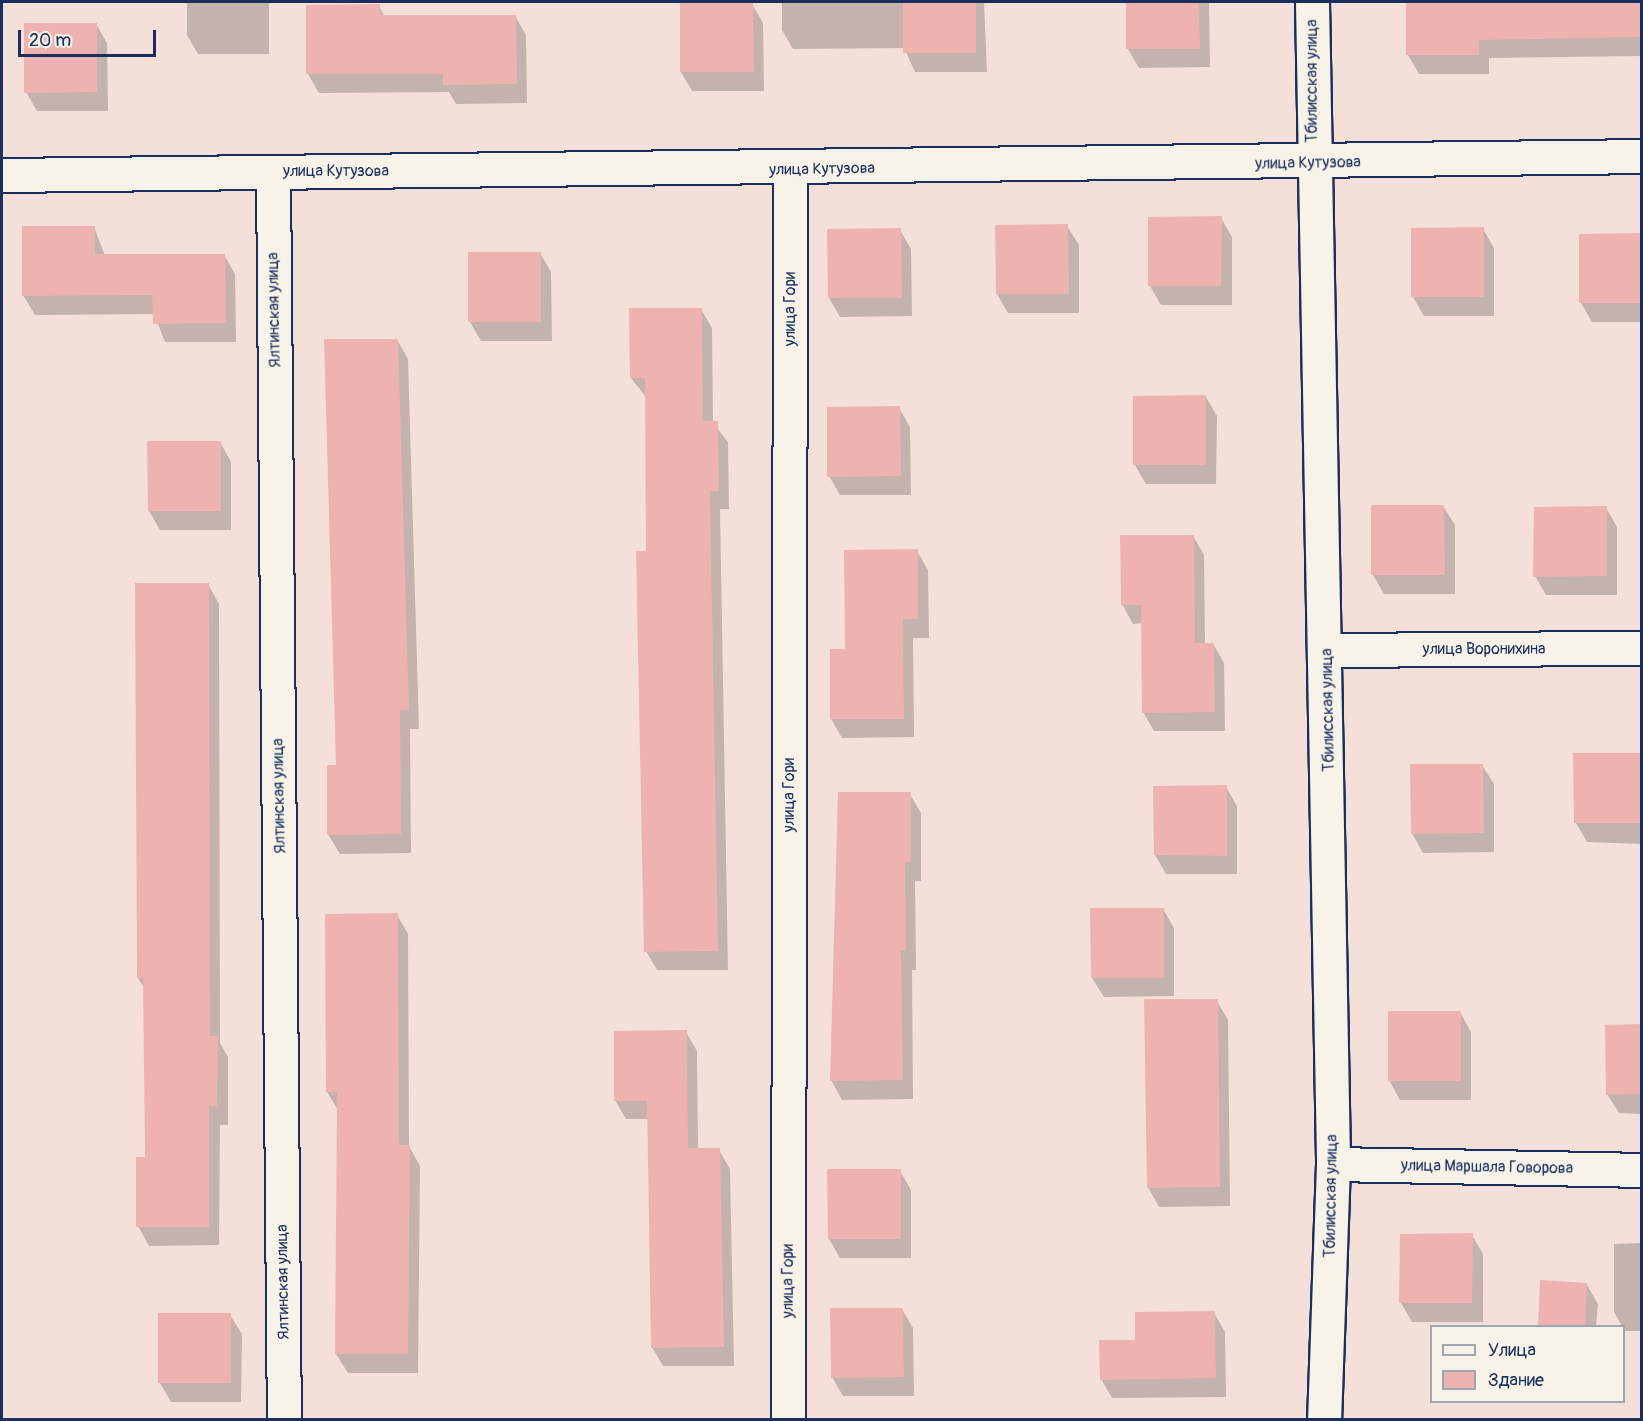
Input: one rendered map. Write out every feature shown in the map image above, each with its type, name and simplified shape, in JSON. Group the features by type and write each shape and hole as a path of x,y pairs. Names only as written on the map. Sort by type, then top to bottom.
{"street":[{"name":"Тбилисская улица","path":"1312,2 1313,163 1327,650 1333,1164 1324,1419"},
{"name":"улица Кутузова","path":"2,175 790,170 1641,156"},
{"name":"улица Гори","path":"788,1419 790,170"},
{"name":"Ялтинская улица","path":"273,172 284,1419"},
{"name":"улица Воронихина","path":"1327,650 1641,648"},
{"name":"улица Маршала Говорова","path":"1333,1164 1641,1170"}],"building":[{"path":"680,2 753,2 754,72 680,72"},
{"path":"903,2 976,2 976,53 903,53"},
{"path":"1126,2 1199,2 1200,49 1126,49"},
{"path":"1406,2 1641,2 1641,37 1479,40 1479,55 1406,55"},
{"path":"380,4 380,15 516,15 517,84 443,85 443,74 306,74 306,5"},
{"path":"24,23 97,23 97,92 24,93"},
{"path":"1222,216 1221,286 1148,286 1148,217"},
{"path":"1068,224 1069,294 996,294 995,225"},
{"path":"22,226 95,226 95,254 225,254 226,323 153,324 152,295 22,296"},
{"path":"1484,227 1484,297 1411,297 1411,228"},
{"path":"901,228 902,298 828,298 827,229"},
{"path":"1641,233 1641,303 1579,303 1579,234"},
{"path":"468,252 541,252 541,322 468,322"},
{"path":"629,308 702,308 703,421 718,421 719,491 710,491 718,951 644,952 636,551 646,551 645,378 630,378"},
{"path":"324,339 398,339 409,710 400,710 401,834 327,835 327,765 336,765"},
{"path":"1206,395 1206,465 1133,465 1133,396"},
{"path":"900,406 901,476 827,477 827,407"},
{"path":"147,441 221,441 221,511 148,511"},
{"path":"1371,505 1444,505 1445,575 1371,575"},
{"path":"1607,506 1607,576 1533,577 1534,507"},
{"path":"1120,535 1194,535 1195,643 1214,643 1215,712 1142,713 1141,605 1121,605"},
{"path":"918,549 918,619 903,619 904,719 830,719 830,649 845,649 844,550"},
{"path":"135,583 209,583 210,1036 218,1036 217,1106 209,1106 209,1227 136,1227 136,1157 145,1157 143,978 137,978"},
{"path":"1573,753 1641,753 1641,823 1574,823"},
{"path":"1410,764 1483,764 1484,833 1411,834"},
{"path":"1227,785 1227,856 1154,855 1153,786"},
{"path":"838,792 911,792 911,862 905,862 906,951 901,951 903,1080 830,1081"},
{"path":"1090,908 1164,908 1164,978 1091,978"},
{"path":"398,913 399,1145 410,1145 408,1354 335,1354 337,1092 326,1092 325,914"},
{"path":"1144,999 1218,999 1220,1187 1147,1188"},
{"path":"1388,1011 1461,1011 1461,1081 1388,1081"},
{"path":"1641,1024 1641,1094 1606,1095 1605,1025"},
{"path":"687,1030 688,1148 720,1148 724,1347 651,1348 647,1101 614,1101 614,1031"},
{"path":"827,1169 901,1169 901,1239 828,1239"},
{"path":"1473,1233 1472,1303 1399,1303 1400,1234"},
{"path":"1540,1280 1587,1283 1585,1325 1538,1325"},
{"path":"830,1308 903,1308 904,1377 831,1378"},
{"path":"1215,1311 1216,1378 1100,1380 1099,1340 1135,1340 1135,1312"},
{"path":"158,1313 231,1313 231,1383 158,1383"}]}
